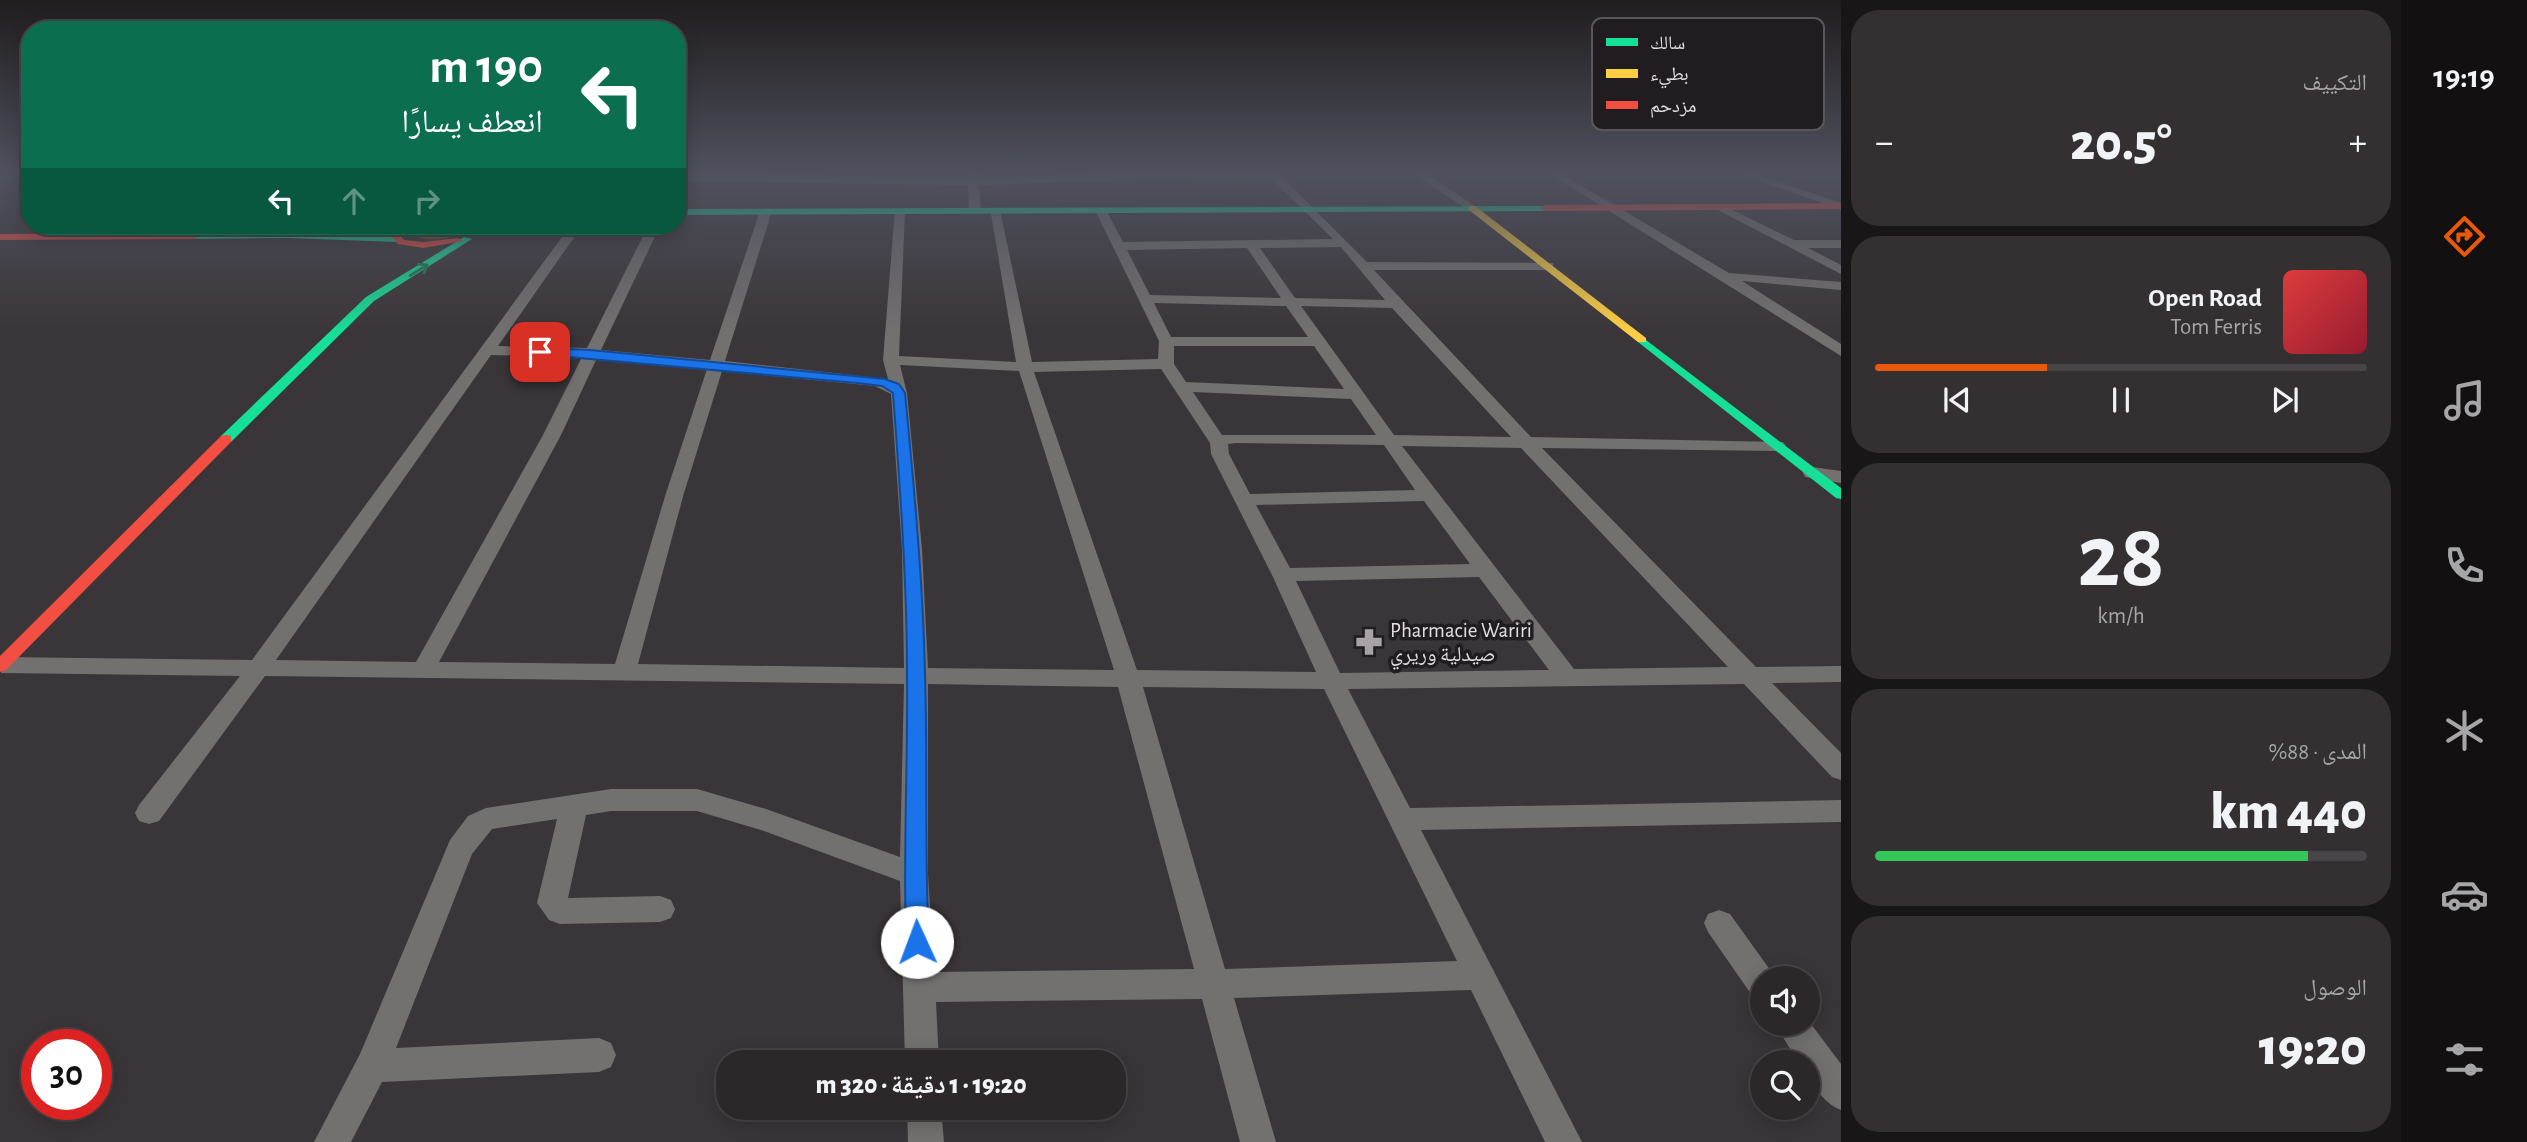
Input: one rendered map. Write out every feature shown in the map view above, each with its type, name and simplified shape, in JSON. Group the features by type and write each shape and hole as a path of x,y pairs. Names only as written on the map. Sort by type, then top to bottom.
{"street":[{"path":"624,673 675,493 761,227"},
{"path":"898,227 891,360 899,393 912,549 916,676 914,874 922,1050"},
{"path":"989,227 1025,367 1128,678 1258,1142"},
{"path":"1109,227 1146,299 1180,387 1219,443 1220,454 1283,575 1332,681 1564,1142"},
{"path":"1328,227 1526,442 1841,770"},
{"path":"1497,227 1841,495"},
{"path":"1643,227 1721,273 1841,351"},
{"path":"1758,227 1841,270"},
{"path":"0,228 21,228"},
{"path":"0,237 289,235 399,240 423,245 467,235"},
{"path":"1,665 284,380 370,299 473,235"},
{"path":"149,813 260,666 570,235"},
{"path":"424,669 552,435 650,235"},
{"path":"1250,243 1354,394 1483,570 1567,677"},
{"path":"1117,246 1344,243"},
{"path":"1789,244 1841,244"},
{"path":"1365,267 1548,266"},
{"path":"1721,273 1752,279 1841,286"},
{"path":"370,299 382,276"},
{"path":"1146,299 1396,304"},
{"path":"1821,339 1841,340"},
{"path":"891,360 1025,367 1166,352 1320,342"},
{"path":"489,350 590,354 885,382 895,387 899,393"},
{"path":"1180,387 1354,394"},
{"path":"1219,443 1236,438 1387,438 1777,446"},
{"path":"1812,473 1841,477"},
{"path":"1243,500 1429,495"},
{"path":"1283,575 1483,570"},
{"path":"1,665 260,666 1332,681 1841,674"},
{"path":"331,1142 372,1066 460,848 478,824 497,816 611,800 697,800 766,820 914,874"},
{"path":"574,805 552,903 560,911 660,909"},
{"path":"1401,819 1841,811"},
{"path":"1719,923 1750,967"},
{"path":"919,987 1213,984 1480,975"},
{"path":"1800,1036 1841,1093"},
{"path":"372,1066 599,1055"},
{"path":"925,1120 926,1142"}],"shaded area":[{"path":"414,235 460,235 434,239"}],"traffic: fast":[{"path":"194,236 289,235 397,239"},
{"path":"226,439 370,299 467,239"},
{"path":"1642,340 1841,495"}],"traffic: slow":[{"path":"1497,227 1642,340"}],"traffic: jam":[{"path":"395,235 401,242 423,245 458,241"},
{"path":"0,237 194,236"},
{"path":"0,666 226,439"}],"place":[{"name":"Pharmacie Wariri صيدلية وريري","path":"1369,642"}],"route":[{"path":"540,352 590,354 885,382 895,387 899,393 912,549 916,676 914,874 917,942"}]}
